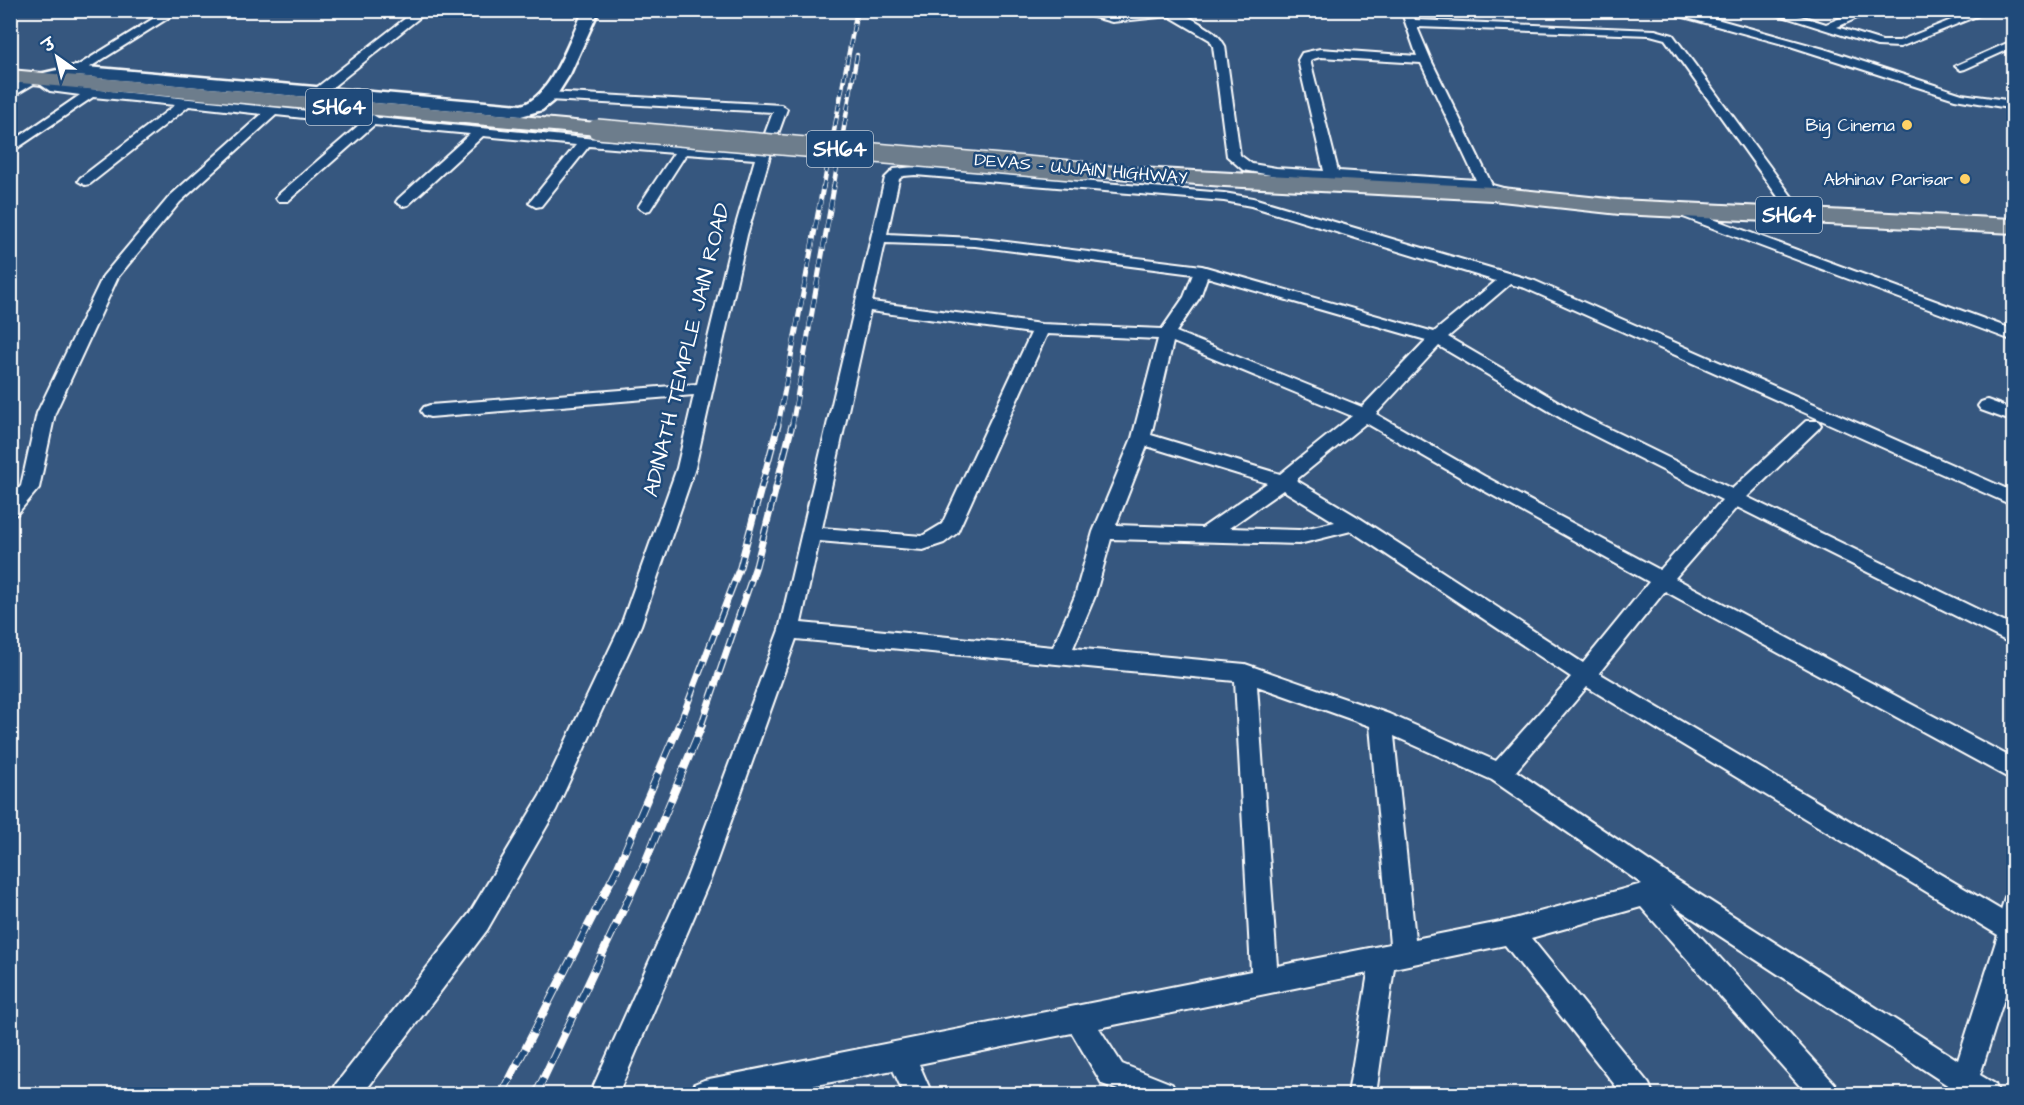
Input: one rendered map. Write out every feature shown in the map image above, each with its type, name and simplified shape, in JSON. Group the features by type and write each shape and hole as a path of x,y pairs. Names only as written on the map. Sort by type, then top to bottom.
{"main road":[{"name":"SH64","path":"10,76 591,135"},
{"name":"DEVAS - UJJAIN HIGHWAY","path":"591,135 1130,174 1509,194 1565,198 1619,207 2013,226"},
{"name":"DEVAS - UJJAIN HIGHWAY","path":"1565,198 1617,196 2013,216"}],"street":[{"path":"10,149 82,82 176,10"},
{"path":"320,91 424,10"},
{"path":"82,82 320,91 509,111 525,110 535,107 548,96 592,10"},
{"path":"1093,10 1098,17 1110,19 1176,12 1215,38 1219,46 1234,156 1241,163 1256,170 1471,183 1509,194"},
{"path":"1663,10 1743,28 1812,48 1962,99 2013,105"},
{"path":"1768,10 1881,44 1900,44 1987,10"},
{"path":"1826,28 1870,10"},
{"path":"1486,186 1425,60 1408,16 1662,34 1669,38 1791,205"},
{"path":"1961,66 2013,43"},
{"path":"1332,175 1304,60 1306,56 1320,53 1425,60"},
{"path":"10,94 38,79"},
{"path":"82,82 188,102 481,131 591,135 683,149 763,156"},
{"name":"ADINATH TEMPLE JAIN ROAD","path":"346,1095 478,922 548,803 632,625 686,468 740,235 763,156 781,109 548,96"},
{"path":"85,181 188,102"},
{"path":"10,509 30,488 46,413 111,276 175,199 274,110"},
{"path":"283,198 373,119"},
{"path":"403,202 481,131"},
{"path":"536,203 591,135"},
{"path":"645,207 683,149"},
{"path":"604,1095 699,877 789,630 865,306 892,178 899,172 915,171 1224,197 1253,202 1530,284 2013,500"},
{"path":"1675,209 2013,336"},
{"path":"880,238 975,242 1202,271 1437,338 1577,420 2013,637"},
{"path":"1059,656 1085,596 1103,532 1141,438 1167,334 1192,297 1202,271"},
{"path":"1207,534 1282,481 1365,416 1437,338 1507,279"},
{"path":"1507,279 1524,292 2013,515"},
{"path":"865,306 1041,329 1167,334 1365,416 2013,771"},
{"path":"812,534 923,543 937,538 950,528 1041,329"},
{"path":"430,411 703,389"},
{"path":"1988,406 2013,416"},
{"path":"1500,773 1733,499 1812,425"},
{"path":"789,630 1245,673 1381,720 1500,773 1657,891 1975,1087 2013,917 1585,675 1354,524 1282,481 1141,438"},
{"path":"1103,532 1299,537 1354,524"},
{"path":"1245,673 1265,981"},
{"path":"1362,1095 1393,955 1381,720"},
{"path":"704,1095 1510,932 1657,891"},
{"path":"1657,891 1826,1095"},
{"path":"1510,932 1639,1095"},
{"path":"1079,1019 1113,1074 1162,1095"},
{"path":"900,1055 918,1095"}],"railway":[{"path":"823,189 857,10"},
{"path":"833,189 857,55"},
{"path":"778,426 823,187"},
{"path":"792,426 834,187"},
{"path":"679,726 740,567 778,425"},
{"path":"701,726 756,566 792,425"},
{"path":"502,1094 618,867 679,725"},
{"path":"536,1094 642,870 702,725"}],"place":[{"name":"Big Cinema","path":"1907,125"},
{"name":"Abhinav Parisar","path":"1965,179"}]}
